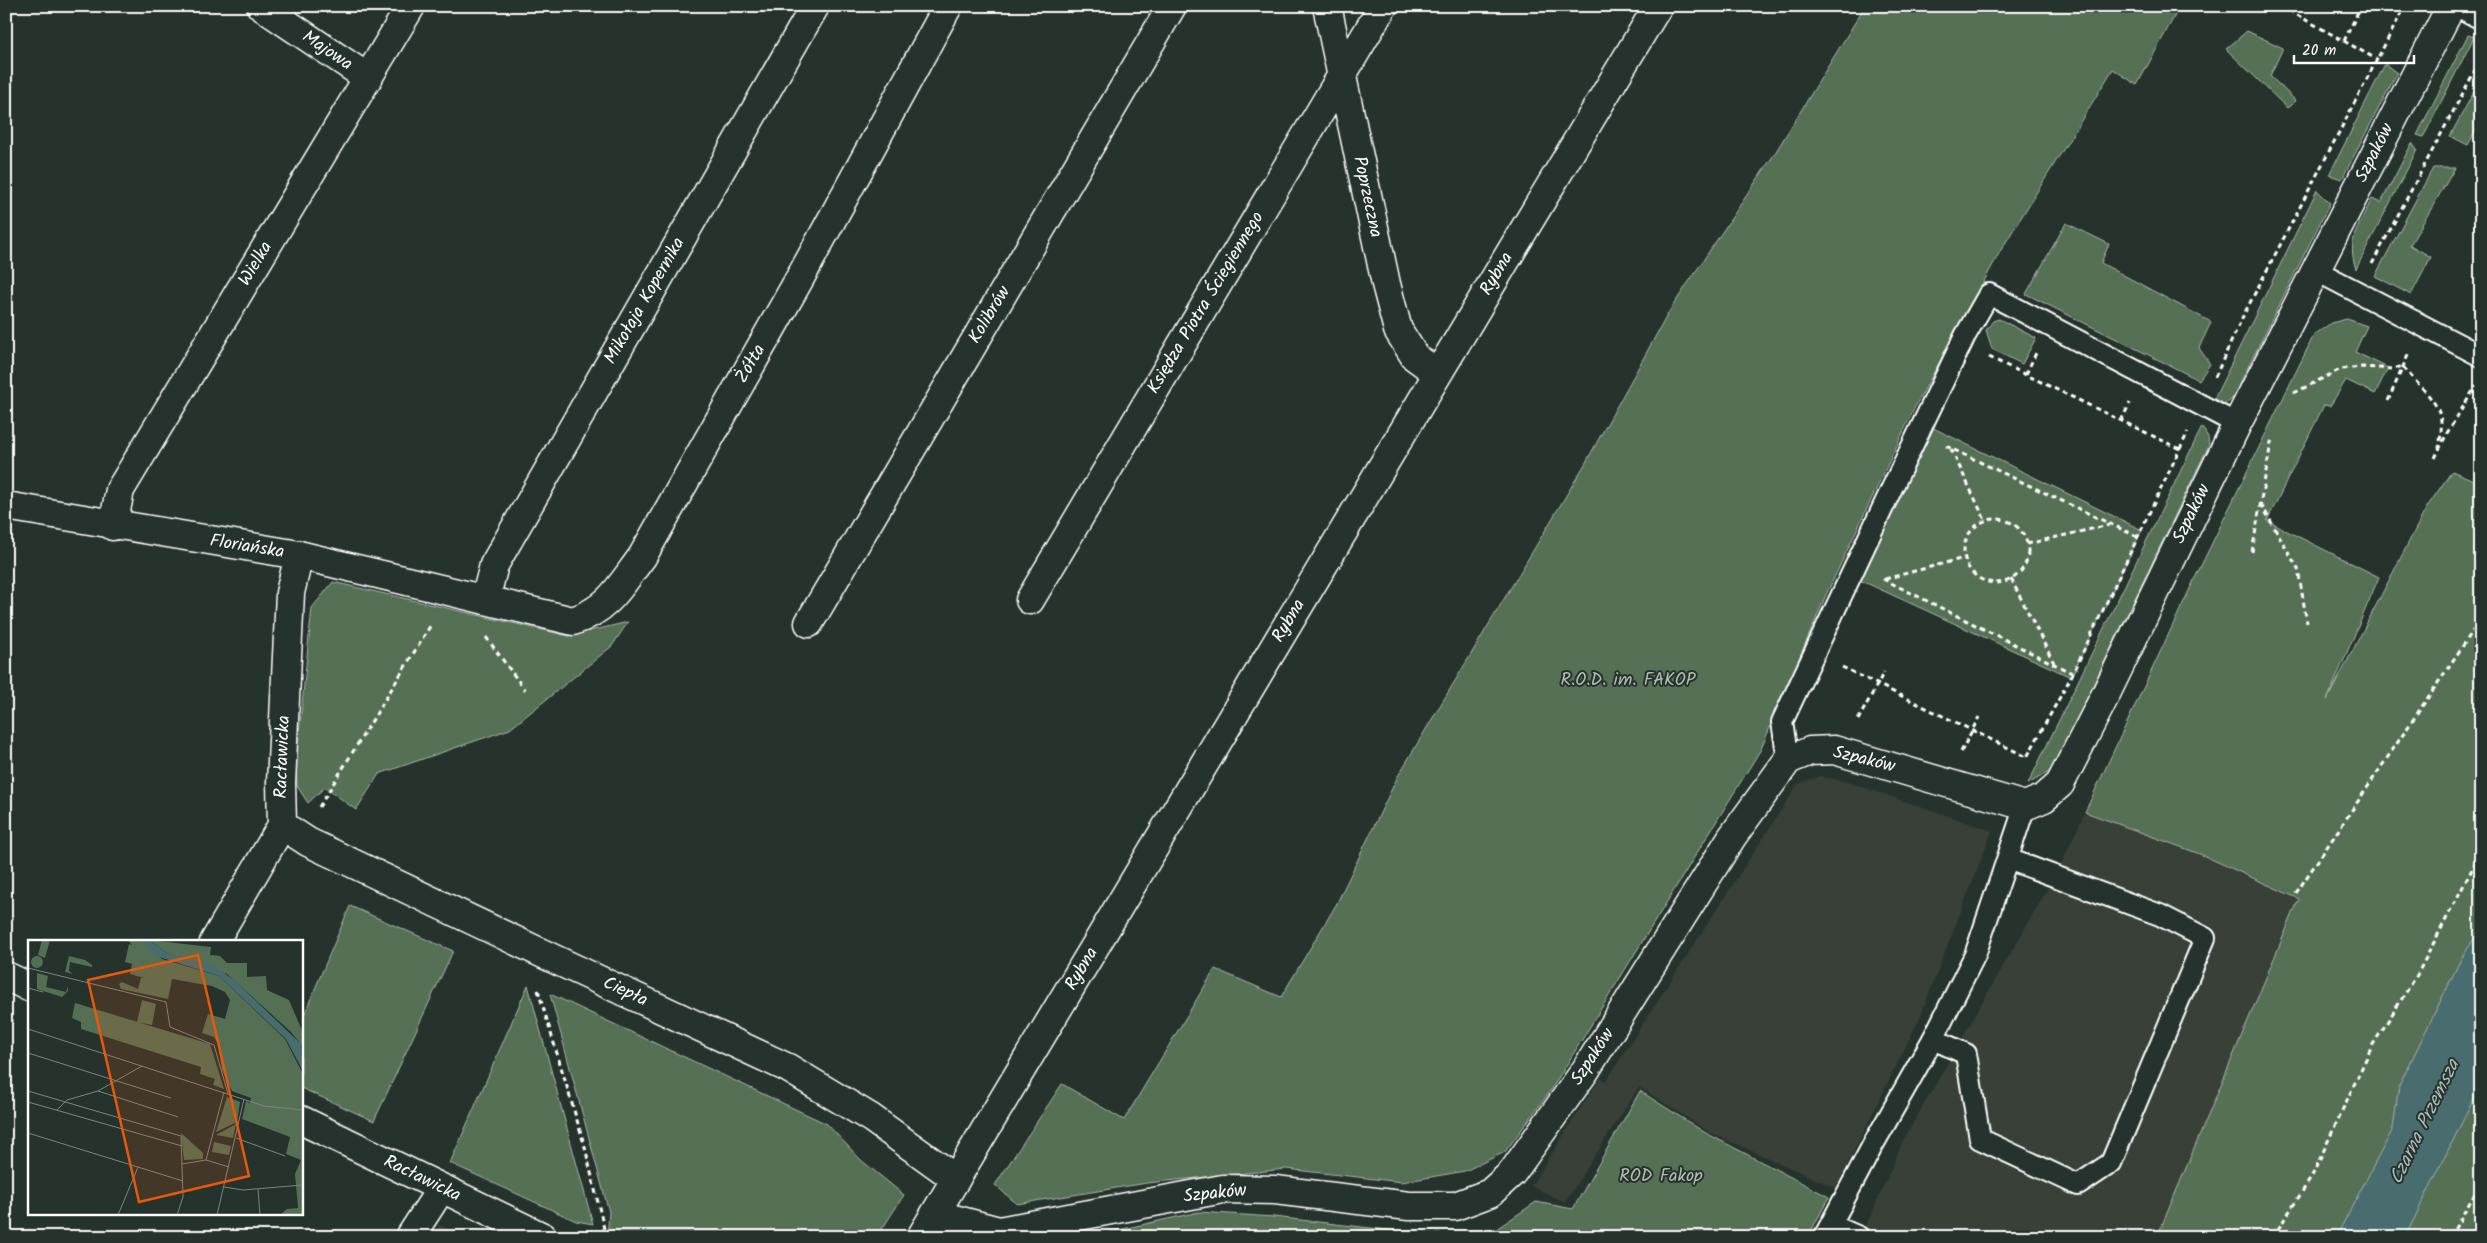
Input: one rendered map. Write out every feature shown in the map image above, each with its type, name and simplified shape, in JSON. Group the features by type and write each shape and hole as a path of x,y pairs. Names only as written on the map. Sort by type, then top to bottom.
{"street":[{"name":"Majowa","path":"261,6 368,78"},
{"name":"Wielka","path":"113,526 120,490 411,6"},
{"name":"Mikołaja Kopernika","path":"485,600 494,565 814,6"},
{"name":"Żółta","path":"485,600 573,621 594,613 612,597 651,540 804,270 948,6"},
{"name":"Kolibrów","path":"809,623 1172,6"},
{"name":"Poprzeczna","path":"1328,6 1386,284 1398,330 1415,357 1437,373"},
{"name":"Księdza Piotra Ściegiennego","path":"1030,600 1383,6"},
{"name":"Rybna","path":"921,1237 1658,6"},
{"name":"Szpaków","path":"935,1214 999,1231 1223,1189 1275,1190 1409,1206 1455,1206 1490,1192 1512,1174 1579,1078 1732,836 1788,760 1810,751 1834,750 2025,806 2044,798 2060,784 2102,702 2237,424 2451,6"},
{"name":"Floriańska","path":"6,506 113,526 299,555 485,600"},
{"name":"Racławicka","path":"215,940 282,825 281,783 290,593 299,555"},
{"name":"Ciepła","path":"282,825 308,842 788,1068 871,1118 956,1179"},
{"path":"6,976 28,987"},
{"name":"Racławicka","path":"302,1120 543,1237"},
{"path":"410,1237 441,1189"}],"lane":[{"path":"2457,6 2481,19"},
{"path":"2315,270 2481,356"},
{"path":"1788,760 1782,722 1962,344 1989,294 2237,424"},
{"path":"1859,1237 1828,1231 1874,1143 1933,1039 1976,955 2025,806"},
{"path":"1933,1039 1966,1054 1980,1139 2078,1185 2112,1163 2205,938 2160,915 2008,859"}],"path":[{"path":"2281,6 2378,60"},
{"path":"2344,41 2361,6"},
{"path":"1814,654 2027,757 2072,673 2242,318 2405,6"},
{"path":"2357,292 2481,59"},
{"path":"1962,344 2180,449"},
{"path":"2388,401 2412,346"},
{"path":"2290,395 2342,370 2363,367 2393,369 2404,366"},
{"path":"2404,366 2411,378 2431,398 2441,419 2439,448"},
{"path":"2435,458 2439,448 2480,380"},
{"path":"1919,433 2138,537"},
{"path":"2252,552 2272,433"},
{"path":"1951,449 1985,520"},
{"path":"2261,504 2298,569 2307,623"},
{"path":"2002,519 2012,522 2020,529 2027,544 2028,558 2024,568 2011,579 1995,583 1983,581 1974,575 1964,558 1964,545 1967,535 1973,527 1985,520 2002,519"},
{"path":"2027,544 2111,524"},
{"path":"1884,579 1964,558"},
{"path":"1856,565 2072,673"},
{"path":"2011,579 2054,664"},
{"path":"316,812 432,623 440,590"},
{"path":"423,620 441,625"},
{"path":"2296,893 2481,620"},
{"path":"485,636 525,690"},
{"path":"1877,684 1884,672"},
{"path":"1972,731 1979,717"},
{"path":"2273,1237 2311,1178 2372,1046 2418,974 2481,852"},
{"path":"538,989 584,1147 606,1237"},
{"path":"2450,1237 2481,1183"}],"shaded area":[{"path":"1820,776 1851,783 1992,831 1920,1017 1836,1188 1711,1133 1639,1087 1565,1202 1531,1186 1600,1078 1606,1081 1798,784"},
{"path":"2085,812 2200,854 2299,900 2157,1237 1859,1237 1873,1211 1903,1141 2060,867"},
{"path":"439,1225 466,1237 431,1237"}],"green space":[{"name":"R.O.D. im. FAKOP","path":"1865,6 2180,6 2137,85 2113,69 2001,250 1915,407 1826,595 1761,749 1551,1090 1505,1152 1465,1171 1402,1182 1286,1169 1147,1183 1017,1204 995,1185 1062,1084 1124,1120 1215,969 1281,997 1336,905 1398,776 1585,464 1670,310 1775,153"},
{"path":"2247,31 2283,48 2270,76 2296,101 2287,108 2226,49"},
{"path":"2468,35 2474,37 2426,132 2423,137 2417,135"},
{"path":"2385,64 2397,73 2342,179 2329,175"},
{"path":"2481,79 2481,121 2468,145 2450,136"},
{"path":"2412,143 2417,150 2356,269 2352,249 2355,233 2372,199 2381,203"},
{"path":"2433,168 2455,168 2410,245 2431,257 2411,295 2375,276"},
{"path":"2317,190 2330,203 2232,399 2223,404 2213,401"},
{"path":"2066,223 2109,244 2101,263 2211,322 2199,348 2210,364 2199,380 2026,294"},
{"path":"1999,319 2036,338 2022,364 1992,349 1986,330 1993,321"},
{"path":"2347,319 2367,326 2355,352 2388,368 2375,394 2346,380 2330,406 2324,405 2267,521 2379,577 2327,700 2427,507 2452,471 2481,483 2481,928 2461,959 2399,1086 2393,1129 2336,1237 2157,1237 2299,899 2200,854 2085,812 2195,578 2314,335 2331,323"},
{"path":"1923,423 2142,530 2071,677 1851,576"},
{"path":"2202,427 2208,437 2209,445 2056,762 2049,772 2028,784"},
{"path":"333,582 569,636 628,622 612,646 510,729 379,774 356,810 325,787 308,803 297,786 296,762 312,608"},
{"path":"350,906 453,951 374,1121 302,1088 302,1020"},
{"path":"528,985 593,1224 576,1221 450,1163"},
{"path":"550,994 827,1124 861,1160 904,1195 877,1237 607,1237 609,1212"},
{"path":"2481,1084 2481,1237 2405,1237"},
{"name":"ROD Fakop","path":"1640,1091 1704,1132 1829,1197 1808,1237 1087,1237 1199,1212 1274,1217 1415,1233 1486,1236 1536,1202 1573,1209"}],"water":[{"name":"Czarna Przemsza","path":"2481,928 2481,1084 2405,1237 2336,1237 2393,1129 2399,1086 2461,959"}]}
